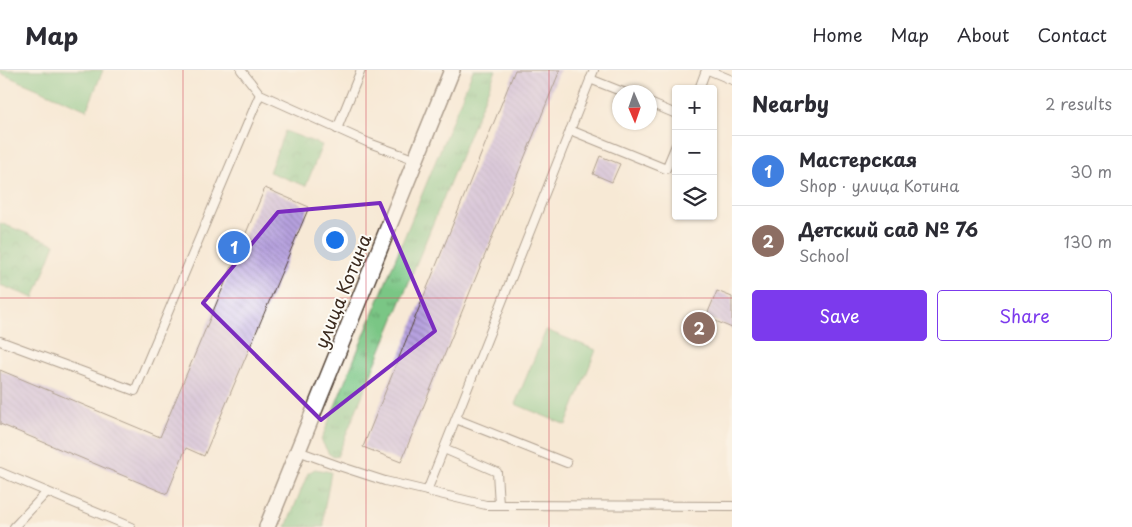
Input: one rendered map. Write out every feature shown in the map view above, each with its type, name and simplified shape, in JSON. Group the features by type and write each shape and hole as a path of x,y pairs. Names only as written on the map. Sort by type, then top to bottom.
{"street":[{"name":"улица Котина","path":"267,527 452,70"}],"lane":[{"path":"241,70 260,94 337,129 416,160"},
{"path":"337,129 361,70"},
{"path":"427,491 594,70"},
{"path":"701,85 707,70 732,80"},
{"path":"590,79 612,88"},
{"path":"0,341 135,391 260,94"},
{"path":"657,106 672,112"},
{"path":"570,130 666,169 672,155"},
{"path":"456,419 567,463"},
{"path":"444,450 497,472 499,505"},
{"path":"298,451 385,481 486,505 732,506"},
{"path":"0,472 131,527"},
{"path":"14,527 47,492"}],"highlighted area":[{"path":"380,203 435,331 321,420 203,303 278,212"}],"green space":[{"path":"0,70 103,70 87,110 0,73"},
{"path":"473,70 496,70 337,457 329,454 321,440"},
{"path":"285,131 322,145 306,186 269,172"},
{"path":"0,223 55,244 34,298 0,285"},
{"path":"546,330 596,350 566,425 515,404"},
{"path":"315,469 331,472 324,511 324,527 286,527 308,473"}],"building":[{"path":"515,70 560,70 401,462 363,447"},
{"path":"600,156 620,164 612,182 593,174"},
{"path":"265,188 309,207 204,456 186,448 167,494 0,424 0,370 160,437"},
{"path":"717,291 732,297 732,328 706,317"}],"place":[{"name":"Мастерская","path":"234,247"},
{"name":"Детский сад № 76","path":"699,328"}]}
